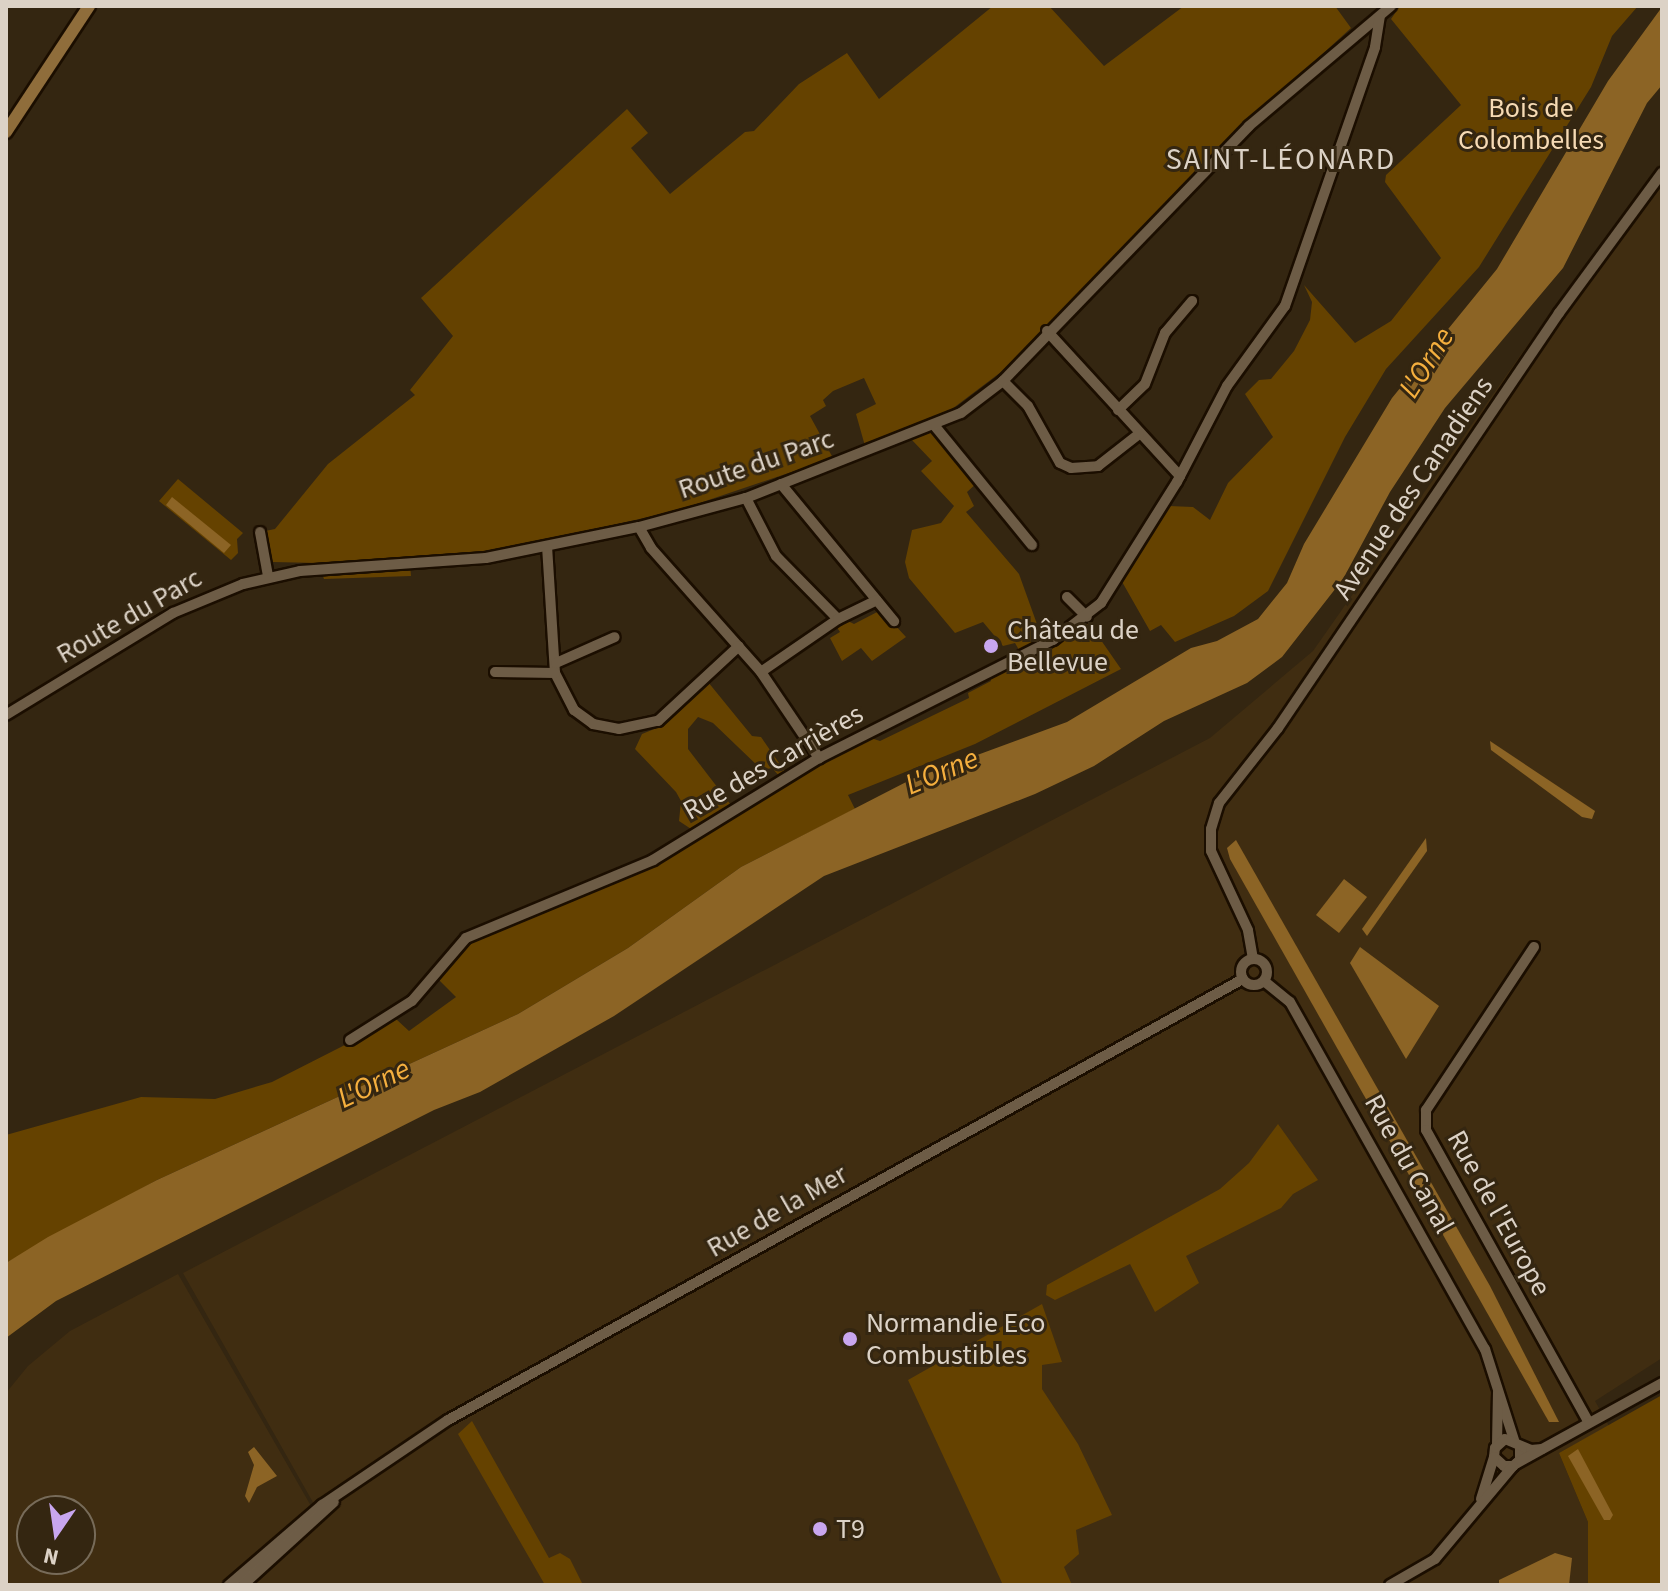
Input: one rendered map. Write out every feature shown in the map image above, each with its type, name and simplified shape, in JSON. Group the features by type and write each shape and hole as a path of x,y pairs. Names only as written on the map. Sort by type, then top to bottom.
{"main road":[{"path":"6,132 89,6"}],"street":[{"name":"Route du Parc","path":"6,715 173,613 268,576 453,563 639,527 746,498 934,425 971,407 1003,381 1047,331 1249,126 1391,6"},
{"name":"Rue des Carrières","path":"350,1040 412,1001 466,938 653,860 819,758 1053,640 1087,617 1180,476 1227,386 1285,306 1375,47 1380,16"},
{"name":"Avenue des Canadiens","path":"1253,959 1248,930 1215,863 1210,833 1223,795 1278,728 1559,313 1662,173"},
{"path":"1118,410 1145,384 1165,333 1192,301"},
{"path":"1047,331 1180,476"},
{"path":"1003,381 1028,406 1060,463 1071,468 1098,466 1139,434"},
{"path":"934,425 1032,545"},
{"path":"781,484 894,621"},
{"path":"746,498 776,556 838,619"},
{"path":"639,527 651,548 761,672 819,758"},
{"path":"260,532 268,576"},
{"path":"547,546 555,668 584,719 605,728 634,728 658,721 739,646"},
{"path":"1067,597 1087,617"},
{"path":"761,672 838,619 877,600"},
{"path":"495,672 555,668 615,637"},
{"name":"Rue de l'Europe","path":"1534,947 1426,1110 1426,1130 1589,1423"},
{"path":"1253,959 1265,965 1264,981 1253,985 1243,979 1243,966 1253,959"},
{"name":"Rue de la Mer","path":"229,1585 340,1494 459,1414 1243,979"},
{"name":"Rue du Canal","path":"1264,981 1290,1002 1485,1349 1517,1443 1515,1465 1481,1501 1435,1559 1390,1585"},
{"name":"Rue du Canal","path":"1481,1501 1497,1444 1498,1382"},
{"path":"1494,1457 1504,1466 1515,1465 1662,1383"},
{"path":"1497,1444 1517,1443 1544,1449"},
{"name":"Rue de la Mer","path":"243,1585 340,1494"}],"shaded area":[{"path":"1662,183 1662,1358 1595,1401 1609,1426 1559,1453 1588,1522 1588,1585 250,1585 323,1520 183,1273 1210,738 1313,651 1548,316"},
{"path":"178,1274 311,1506 220,1585 6,1585 6,1393 28,1366 70,1331"}],"green space":[{"path":"993,6 1049,6 1104,66 1184,6 1335,6 1351,28 1228,140 1001,372 952,409 865,446 856,414 876,404 864,378 833,391 823,400 826,406 810,416 833,458 679,510 547,540 410,564 411,576 324,579 318,563 272,562 265,531 275,529 328,464 415,395 410,390 453,336 421,298 627,109 648,133 631,148 670,194 745,132 754,131 799,84 847,53 879,99"},
{"name":"Bois de Colombelles","path":"1400,6 1638,6 1612,36 1591,87 1479,267 1386,369 1345,437 1268,591 1234,616 1175,642 1161,625 1150,631 1121,580 1169,506 1193,507 1210,520 1228,483 1273,437 1245,394 1259,380 1271,379 1294,351 1310,320 1312,302 1304,285 1355,343 1391,321 1441,258 1385,182 1386,175 1461,105 1391,19"},
{"path":"931,432 977,483 967,492 974,506 966,512 1019,574 1042,638 1019,650 1015,643 1003,646 983,622 955,633 909,578 905,562 912,530 941,523 954,506 921,471 932,461 911,439"},
{"path":"178,479 243,533 237,539 238,553 231,560 159,501"},
{"path":"881,610 906,637 872,661 861,648 842,661 830,638 840,632 836,626 846,620 854,624"},
{"path":"1087,620 1121,669 975,744 848,795 855,809 741,867 628,948 518,1014 157,1180 6,1263 6,1135 141,1097 215,1099 272,1082 396,1019 409,1031 456,997 436,977 474,937 671,857 824,760 871,738 880,741 969,698 968,693 991,681 988,674 1070,635"},
{"path":"708,682 752,736 761,737 786,773 780,777 772,768 762,770 713,723 698,717 688,729 688,749 731,805 691,829 679,821 681,801 676,792 635,749 642,734 664,725"},
{"path":"1278,1124 1318,1180 1293,1194 1281,1208 1186,1256 1199,1283 1155,1312 1130,1264 1055,1300 1046,1295 1047,1285 1220,1189 1249,1163"},
{"path":"1042,1304 1062,1362 1042,1365 1042,1389 1078,1444 1112,1515 1076,1530 1079,1554 1064,1567 1072,1585 1003,1585 908,1380"},
{"path":"1662,1395 1662,1585 1588,1585 1588,1522 1559,1453"},
{"path":"472,1421 549,1558 560,1553 570,1559 583,1585 545,1585 458,1434"}],"water":[{"name":"L'Orne","path":"1662,7 1662,85 1647,103 1563,268 1445,408 1390,492 1343,579 1282,657 1247,683 1164,721 1094,766 1035,794 824,876 614,1016 480,1092 434,1110 56,1301 6,1338 6,1263 48,1237 157,1180 518,1014 628,948 741,867 912,779 1067,722 1191,648 1217,641 1258,619 1287,583 1304,544 1392,398 1497,269 1608,81"},
{"path":"172,497 231,545 224,553 166,505"},
{"path":"1490,741 1595,811 1592,819 1582,817 1491,750"},
{"path":"1426,838 1427,851 1367,936 1362,929"},
{"path":"1236,840 1490,1286 1559,1422 1549,1422 1230,859 1227,848"},
{"path":"1344,879 1367,897 1339,933 1316,915"},
{"path":"1360,947 1439,1006 1406,1059 1350,963"},
{"path":"254,1447 277,1476 257,1487 249,1503 245,1496 254,1465 248,1452"},
{"path":"1578,1449 1613,1515 1610,1520 1604,1520 1568,1456"},
{"path":"1555,1553 1572,1558 1569,1585 1499,1585 1499,1580"}],"place":[{"name":"Château de Bellevue","path":"991,646"},
{"name":"Normandie Eco Combustibles","path":"850,1339"},
{"name":"T9","path":"820,1529"}],"district":[{"name":"SAINT-LÉONARD","path":"1281,160"}]}
